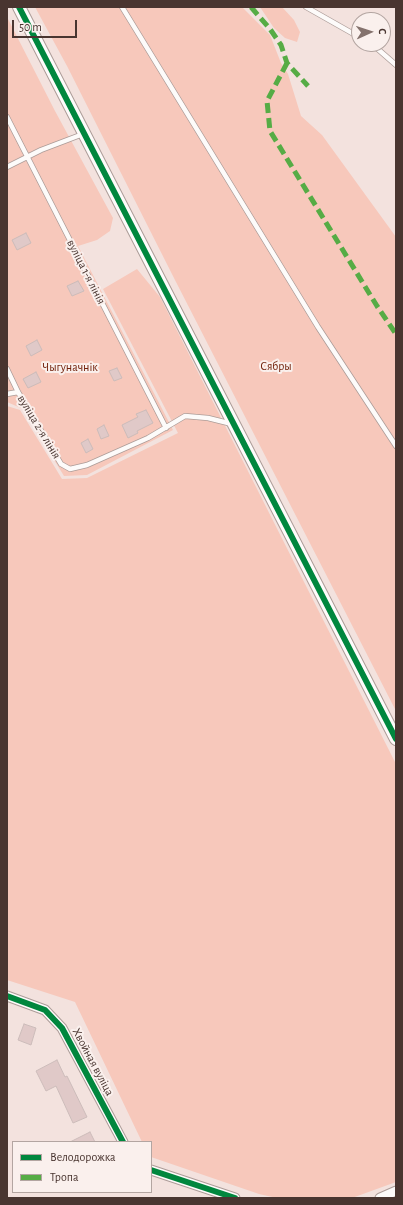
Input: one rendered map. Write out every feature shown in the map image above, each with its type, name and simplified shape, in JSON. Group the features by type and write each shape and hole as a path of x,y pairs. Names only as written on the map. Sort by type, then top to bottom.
{"main road":[{"path":"19,7 396,739"}],"street":[{"name":"Хвойная вуліца","path":"7,996 45,1010 62,1028 122,1141"},
{"path":"152,1170 235,1198"},
{"path":"380,1198 396,1191"}],"lane":[{"path":"122,7 318,327 396,446"},
{"path":"306,7 351,32"},
{"path":"381,52 396,65"},
{"name":"вуліца 1-я лінія","path":"7,117 166,428"},
{"path":"7,167 41,150 84,133"},
{"name":"вуліца 2-я лінія","path":"7,369 18,392 61,464 70,469 87,465 148,438 166,428"},
{"path":"7,394 18,392"},
{"path":"166,428 185,416 208,418 234,425"}],"green space":[{"name":"Сябры","path":"35,7 242,7 270,35 281,63 288,74 301,116 322,135 396,237 396,711 67,66"},
{"path":"260,7 282,7 294,20 300,32 297,42 285,38 274,28"},
{"name":"Чыгуначнік","path":"7,17 55,111 113,218 110,231 97,240 78,246 173,430 87,475 64,476 23,409 7,402"},
{"path":"137,269 160,297 396,764 396,1182 352,1198 277,1198 259,1194 152,1157 152,1141 142,1141 75,1002 7,980 7,406 20,410 62,479 87,478 178,433 103,289"}],"building":[{"path":"26,233 31,243 17,250 12,240"},
{"path":"78,281 84,291 72,296 67,286"},
{"path":"37,340 42,350 31,356 26,346"},
{"path":"117,368 122,378 114,381 109,371"},
{"path":"36,372 41,382 28,388 23,379"},
{"path":"146,410 153,423 137,431 138,433 128,438 122,425 138,417 136,414"},
{"path":"104,425 109,436 101,439 97,429"},
{"path":"88,439 93,449 86,453 81,443"},
{"path":"24,1024 36,1028 31,1045 18,1040"},
{"path":"57,1060 65,1077 67,1076 87,1117 73,1123 56,1086 46,1091 36,1071"},
{"path":"90,1132 94,1141 72,1141"}],"marked path":[{"path":"251,7 270,29 281,45 287,63 308,86"},
{"path":"287,63 267,101 270,131 377,306 396,334"}],"cycle path":[{"path":"19,7 396,739"},
{"path":"7,996 45,1010 62,1028 122,1141"},
{"path":"152,1170 235,1198"}]}
